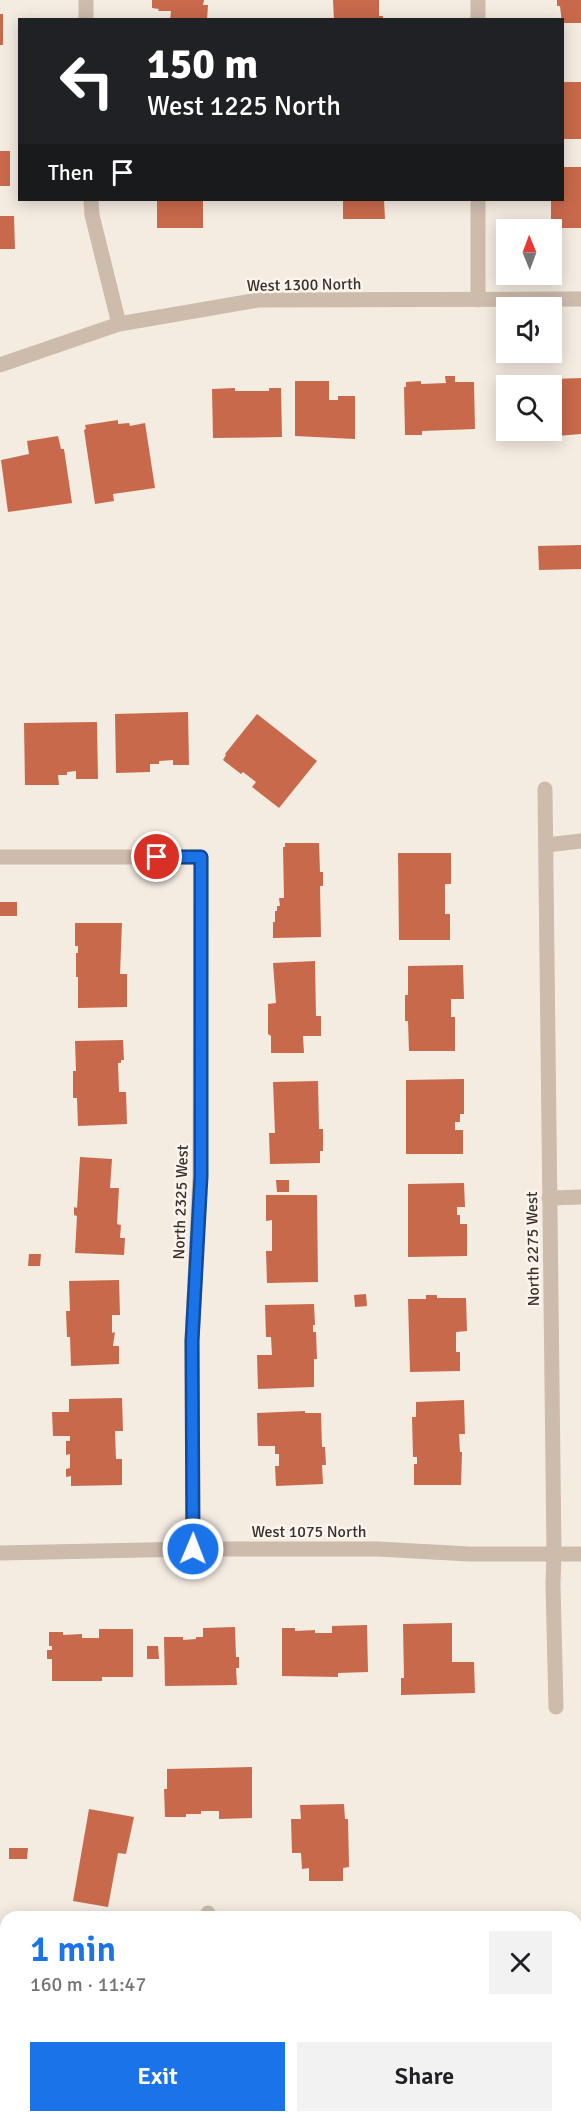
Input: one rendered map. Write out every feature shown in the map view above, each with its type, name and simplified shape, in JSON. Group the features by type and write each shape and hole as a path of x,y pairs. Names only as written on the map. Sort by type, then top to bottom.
{"street":[{"path":"86,0 86,18"},
{"path":"478,0 478,18"},
{"path":"91,201 92,215 119,324"},
{"path":"478,201 478,300"},
{"name":"West 1300 North","path":"0,365 119,324 258,300 581,299"},
{"name":"North 2275 West","path":"545,789 556,1707"},
{"path":"547,844 581,841"},
{"name":"North 2325 West","path":"0,857 201,857 201,1176 192,1341 193,1549"},
{"path":"549,1198 581,1197"},
{"name":"West 1075 North","path":"0,1553 193,1549 378,1549 469,1554 581,1554"}],"building":[{"path":"152,0 204,0 203,5 208,5 207,18 170,18 171,11 158,11 159,9 152,8"},
{"path":"333,0 379,0 379,16 383,16 383,18 334,18"},
{"path":"557,0 581,0 581,23 564,23 560,6 557,6"},
{"path":"0,14 3,14 3,45 0,45"},
{"path":"564,82 581,82 581,139 564,139"},
{"path":"0,151 10,151 10,186 0,186"},
{"path":"564,167 581,167 581,228 562,228 562,219 551,219 551,201 564,201"},
{"path":"157,201 203,201 203,228 157,228"},
{"path":"343,201 384,201 385,219 343,219"},
{"path":"0,216 14,216 15,249 0,249"},
{"path":"445,376 455,376 455,382 474,382 475,429 422,431 422,435 405,435 404,387 406,387 406,382 446,383"},
{"path":"581,378 581,434 562,436 562,379"},
{"path":"295,381 329,381 329,400 338,400 338,396 355,396 355,439 295,436"},
{"path":"235,388 235,391 269,391 269,388 281,388 282,437 213,438 212,389"},
{"path":"118,420 118,424 129,423 130,426 145,423 155,488 113,494 114,501 95,504 85,425"},
{"path":"58,436 61,449 64,449 72,503 8,512 1,460 29,454 27,441"},
{"path":"581,545 581,569 539,570 538,546"},
{"path":"188,712 189,765 173,765 173,760 159,761 159,764 150,764 150,772 116,773 115,714"},
{"path":"257,714 317,761 279,808 252,787 256,782 223,760 225,754"},
{"path":"97,722 98,779 76,779 76,771 67,772 67,775 58,775 59,785 25,785 24,723"},
{"path":"285,843 319,843 320,872 323,872 323,886 320,886 321,937 273,938 275,911 277,911 277,906 280,906 279,898 284,898 283,847"},
{"path":"398,853 451,853 451,884 445,884 445,914 450,914 450,940 399,940"},
{"path":"0,902 17,902 17,916 0,916"},
{"path":"75,923 122,923 120,974 127,974 127,1007 78,1008 76,953 78,953 78,946 75,946"},
{"path":"315,961 316,1016 321,1016 321,1036 303,1036 304,1053 271,1053 271,1036 268,1034 268,1004 276,1003 273,963"},
{"path":"463,965 464,999 451,999 451,1017 455,1017 455,1051 409,1051 408,1021 405,1021 408,966"},
{"path":"123,1040 124,1060 118,1063 119,1092 126,1092 127,1124 78,1126 77,1098 73,1098 73,1071 76,1071 75,1041"},
{"path":"464,1079 464,1114 460,1114 460,1122 455,1122 455,1130 463,1130 463,1154 406,1154 406,1080"},
{"path":"318,1081 319,1129 323,1129 323,1151 320,1151 320,1163 270,1164 269,1133 275,1133 273,1082"},
{"path":"80,1157 112,1159 110,1188 119,1188 117,1224 121,1225 120,1238 125,1238 124,1255 75,1253 77,1216 74,1215 74,1207 77,1208"},
{"path":"276,1180 289,1180 289,1192 277,1192"},
{"path":"464,1183 465,1207 457,1207 457,1215 460,1215 460,1224 467,1224 467,1256 408,1257 408,1184"},
{"path":"266,1195 317,1195 318,1282 267,1283 266,1251 272,1251 272,1220 266,1221"},
{"path":"29,1254 41,1254 40,1266 28,1266"},
{"path":"119,1280 120,1315 112,1315 112,1333 115,1332 113,1346 119,1346 119,1364 71,1366 66,1311 70,1311 69,1281"},
{"path":"366,1294 367,1306 355,1307 354,1295"},
{"path":"426,1295 437,1295 437,1298 466,1298 467,1331 456,1332 456,1352 460,1352 460,1371 410,1372 408,1299 426,1299"},
{"path":"314,1304 313,1332 316,1332 317,1359 314,1359 314,1387 258,1389 257,1355 272,1355 271,1337 266,1337 265,1305"},
{"path":"122,1398 123,1431 115,1431 116,1459 122,1459 122,1485 71,1486 71,1476 66,1477 66,1469 70,1468 70,1454 66,1455 66,1441 70,1441 70,1436 53,1436 52,1412 69,1412 69,1399"},
{"path":"464,1400 465,1434 459,1434 460,1452 462,1452 461,1485 414,1485 414,1464 417,1464 417,1457 413,1457 412,1417 416,1417 416,1402"},
{"path":"305,1411 305,1413 321,1413 322,1447 325,1447 326,1465 322,1465 323,1484 276,1486 275,1466 279,1466 279,1454 275,1454 275,1446 258,1446 257,1413"},
{"path":"452,1623 452,1662 474,1662 475,1693 401,1695 401,1678 404,1678 403,1624"},
{"path":"367,1625 368,1672 338,1673 338,1677 282,1676 282,1628 332,1633 332,1626"},
{"path":"235,1627 236,1657 239,1657 239,1668 236,1668 237,1685 165,1686 164,1637 183,1637 183,1640 196,1639 196,1637 203,1637 203,1628"},
{"path":"99,1629 133,1629 133,1677 102,1677 102,1681 52,1681 52,1659 47,1659 47,1650 52,1650 52,1646 49,1646 49,1632 63,1632 63,1635 82,1634 82,1638 99,1638"},
{"path":"147,1646 158,1646 159,1659 147,1659"},
{"path":"252,1767 252,1818 219,1819 219,1811 201,1811 201,1814 186,1814 186,1817 165,1817 164,1789 167,1789 167,1769"},
{"path":"344,1804 345,1819 348,1819 349,1867 343,1868 343,1881 309,1881 309,1868 302,1869 301,1853 292,1853 291,1819 301,1819 300,1805"},
{"path":"89,1809 134,1817 126,1854 118,1853 108,1907 73,1901"},
{"path":"9,1848 28,1848 27,1859 9,1859"}],"route":[{"path":"157,857 201,857 201,1176 192,1341 193,1549"}]}
